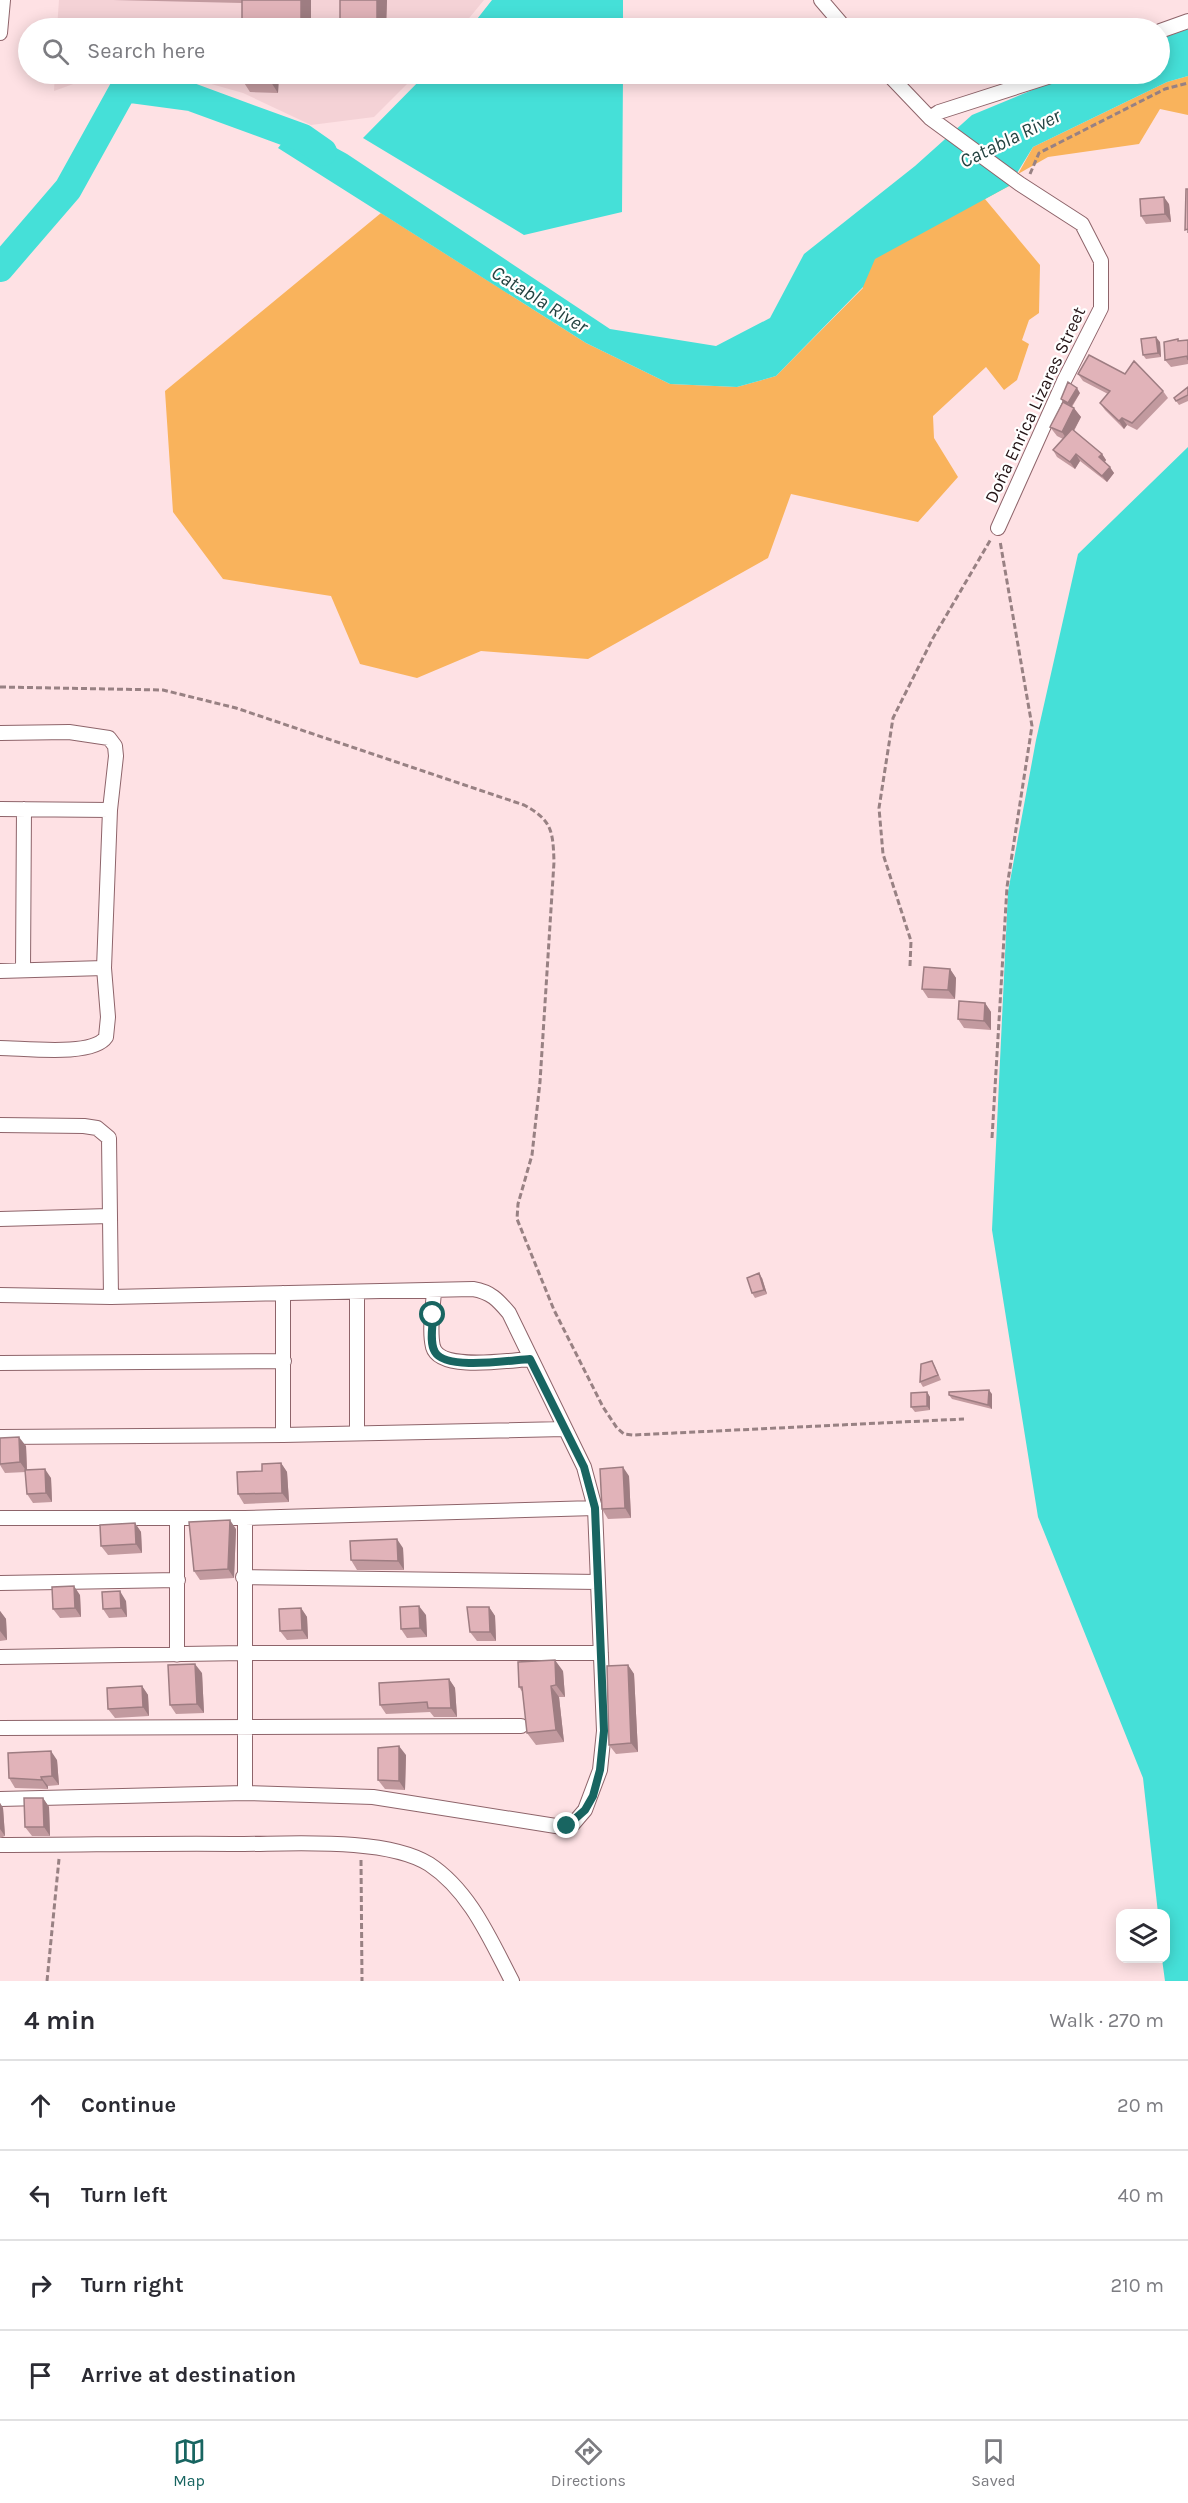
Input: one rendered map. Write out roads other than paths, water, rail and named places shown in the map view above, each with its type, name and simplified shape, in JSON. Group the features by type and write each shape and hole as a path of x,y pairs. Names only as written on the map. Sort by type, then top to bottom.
{"street":[{"path":"0,33 3,0"},
{"path":"821,0 836,18"},
{"path":"1170,27 1188,21"},
{"name":"Doña Enrica Lizares Street","path":"898,84 930,118 944,129 1082,224 1101,261 1101,308 1064,381 998,528"},
{"path":"930,118 939,112 1026,84"},
{"path":"0,733 69,732 109,738 115,746 116,756 110,810 104,968 108,1017 106,1037 103,1043 77,1049 0,1048"},
{"path":"0,809 110,810"},
{"path":"23,969 24,809"},
{"path":"0,971 104,968"},
{"path":"0,1125 84,1125 105,1133 109,1138 111,1297"},
{"path":"0,1219 109,1216"},
{"path":"0,1295 111,1297 473,1289 489,1293 498,1299 508,1314 584,1467 595,1508 604,1731 600,1770 585,1810 567,1826 553,1826 373,1797 245,1793 0,1799"},
{"path":"434,1291 433,1346 438,1356 465,1363 530,1359"},
{"path":"283,1293 283,1435"},
{"path":"357,1293 357,1433"},
{"path":"0,1363 284,1361"},
{"path":"0,1437 283,1435 565,1429"},
{"path":"0,1518 245,1518 595,1508"},
{"path":"245,1518 243,1578 245,1793"},
{"path":"177,1519 177,1655"},
{"path":"243,1578 598,1582"},
{"path":"0,1583 178,1580"},
{"path":"0,1657 244,1653 601,1653"},
{"path":"0,1728 521,1726"},
{"path":"0,1845 361,1846 420,1860 447,1878 474,1912 512,1981"}],"water":[{"path":"492,0 623,0 623,18 478,18"},
{"path":"1188,29 1188,76 1170,81 1170,35"},
{"path":"416,84 623,84 622,212 524,235 363,138"},
{"path":"1047,84 1163,84 1033,147 1009,186 875,259 863,287 776,376 737,387 670,384 586,343 278,148 296,126 347,154 610,329 716,346 770,318 804,254 915,166 972,115"},
{"path":"1188,447 1188,1981 1165,1981 1163,1963 1170,1963 1170,1909 1158,1909 1143,1778 1038,1517 992,1230 1008,892 1036,740 1078,554"}],"waterway":[{"name":"Catabla River","path":"0,268 68,189 124,88 191,97 303,138 323,152"}]}
